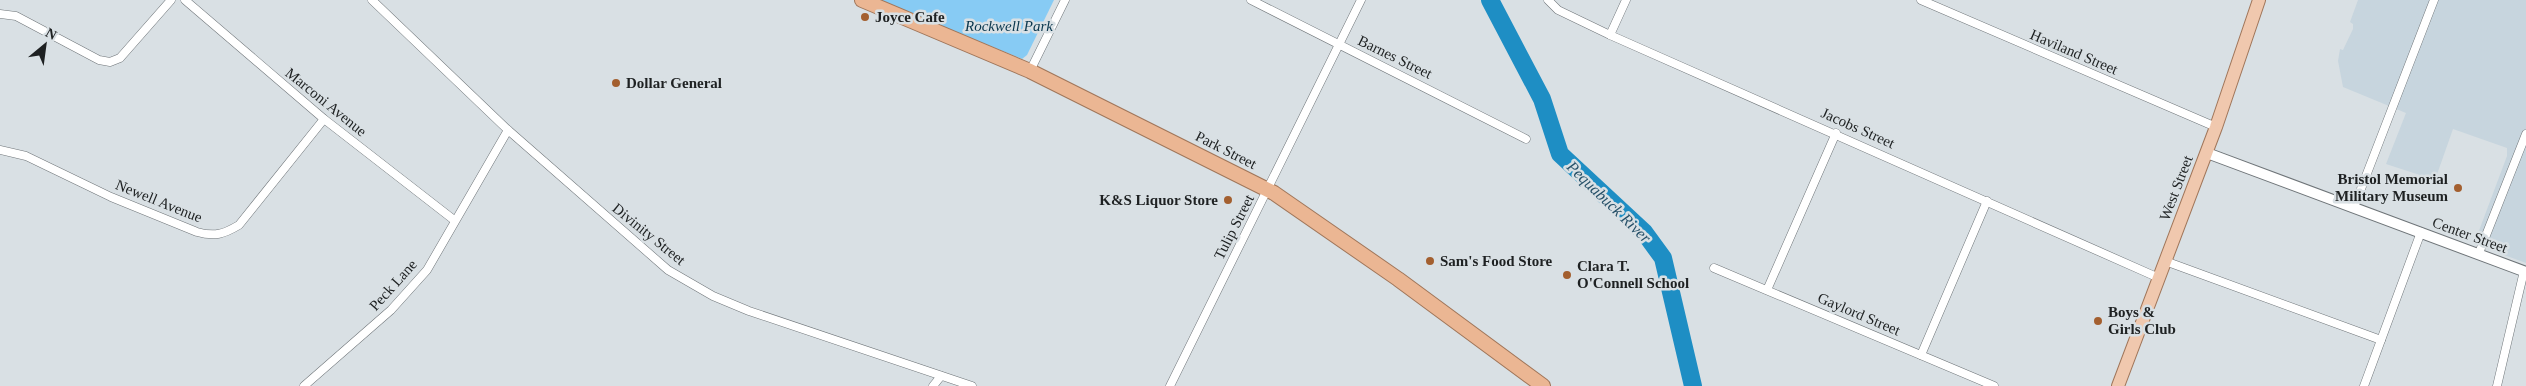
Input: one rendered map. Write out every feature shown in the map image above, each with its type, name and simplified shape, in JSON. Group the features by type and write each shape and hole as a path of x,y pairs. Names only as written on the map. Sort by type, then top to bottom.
{"highway":[{"name":"Park Street","path":"862,0 1030,70 1268,190 1398,279 1543,386"}],"main road":[{"name":"West Street","path":"2118,386 2207,153 2259,0"}],"street":[{"path":"1,16 16,16 99,60 110,62 120,58 171,0"},
{"name":"Marconi Avenue","path":"185,0 324,120 454,220"},
{"name":"Divinity Street","path":"372,0 508,130 668,270 713,296 749,312 972,386"},
{"path":"1030,70 1065,0"},
{"name":"Barnes Street","path":"1251,0 1526,139"},
{"name":"Tulip Street","path":"1170,386 1361,0"},
{"name":"Jacobs Street","path":"1548,0 1558,10 1610,35 1836,133 2159,278"},
{"path":"1610,35 1626,0"},
{"name":"Haviland Street","path":"1921,0 2216,127"},
{"path":"2354,207 2434,0"},
{"name":"Newell Avenue","path":"0,150 26,156 111,197 211,236 224,234 239,225 324,120"},
{"name":"Peck Lane","path":"304,386 391,310 427,270 454,220 508,130"},
{"path":"1767,290 1836,133"},
{"path":"2479,253 2526,134"},
{"name":"Center Street","path":"2207,153 2525,271"},
{"path":"1921,355 1987,201"},
{"path":"2364,386 2421,232"},
{"path":"2165,261 2381,340"},
{"name":"Gaylord Street","path":"1714,268 1994,386"},
{"path":"2497,386 2525,271"},
{"path":"933,386 941,376"}],"shaded area":[{"path":"2358,0 2526,0 2526,263 2474,244 2507,156 2507,148 2453,129 2435,180 2386,164 2406,113 2343,87 2338,61 2340,49 2343,50 2353,29 2353,24 2350,22"}],"green space":[{"name":"Rockwell Park","path":"877,0 1054,0 1027,55 1022,59"}],"waterway":[{"name":"Pequabuck River","path":"1490,0 1542,99 1560,154 1644,232 1663,258 1693,386"}],"place":[{"name":"Joyce Cafe","path":"865,17"},
{"name":"Dollar General","path":"616,83"},
{"name":"Bristol Memorial Military Museum","path":"2458,188"},
{"name":"K&S Liquor Store","path":"1228,200"},
{"name":"Sam's Food Store","path":"1430,261"},
{"name":"Clara T. O'Connell School","path":"1567,275"},
{"name":"Boys & Girls Club","path":"2098,321"}]}
